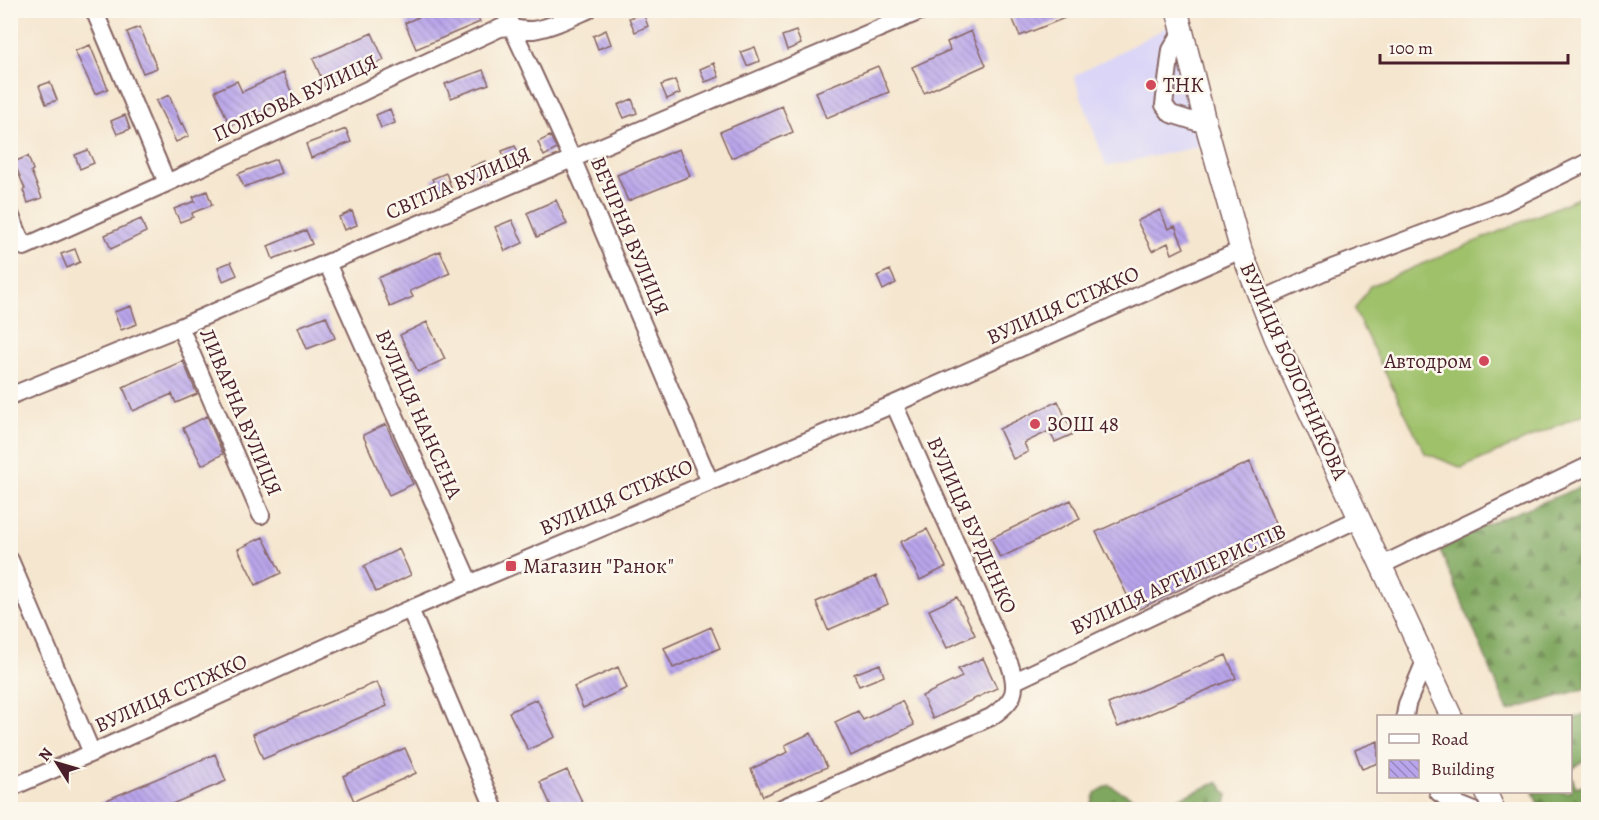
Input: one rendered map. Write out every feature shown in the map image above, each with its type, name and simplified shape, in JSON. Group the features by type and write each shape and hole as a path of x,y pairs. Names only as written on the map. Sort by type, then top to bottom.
{"main road":[{"name":"ВУЛИЦЯ БОЛОТНИКОВА","path":"1180,21 1241,250 1292,375 1450,715"},
{"path":"1486,793 1494,810"}],"street":[{"path":"94,10 167,183"},
{"name":"ПОЛЬОВА ВУЛИЦЯ","path":"10,214 24,247 500,28 507,18 521,30 532,30 552,26 588,10"},
{"name":"СВІТЛА ВУЛИЦЯ","path":"10,396 180,327 327,262 923,10"},
{"name":"ВЕЧІРНЯ ВУЛИЦЯ","path":"507,18 572,158 710,482"},
{"path":"1180,21 1171,50 1164,105 1171,114 1206,125"},
{"path":"1261,300 1332,268 1504,203 1588,162"},
{"name":"ВУЛИЦЯ СТІЖКО","path":"10,788 410,609 894,404 1241,250"},
{"name":"ВУЛИЦЯ НАНСЕНА","path":"327,262 470,584"},
{"name":"ЛИВАРНА ВУЛИЦЯ","path":"180,327 261,515"},
{"name":"ВУЛИЦЯ БУРДЕНКО","path":"894,404 1013,673"},
{"path":"1382,565 1588,466"},
{"name":"ВУЛИЦЯ АРТИЛЕРИСТІВ","path":"1013,673 1360,518"},
{"path":"10,560 92,753"},
{"path":"410,609 495,810"},
{"path":"1405,715 1410,694 1425,660"},
{"path":"777,810 991,717 1005,708 1014,695 1013,673"},
{"path":"1439,793 1452,802 1472,810"}],"shaded area":[{"path":"1169,26 1203,146 1106,166 1074,76"}],"green space":[{"name":"Автодром","path":"1588,194 1588,412 1462,468 1425,453 1354,310 1370,286"},
{"path":"1588,484 1588,667 1585,669 1587,688 1508,711 1440,550 1480,527"},
{"path":"1588,712 1588,757 1572,769 1572,720"},
{"path":"1572,777 1576,787 1588,783 1588,809 1540,809 1533,793 1572,793"},
{"path":"1218,782 1228,795 1225,809 1090,810 1095,793 1109,785 1153,809"}],"building":[{"path":"434,10 475,10 480,22 416,49 405,23"},
{"path":"1009,10 1082,10 1082,11 1020,36"},
{"path":"643,13 648,26 635,32 629,18"},
{"path":"140,27 157,68 143,73 127,32"},
{"path":"606,30 611,44 598,49 593,36"},
{"path":"796,31 801,44 787,50 782,36"},
{"path":"971,31 986,65 924,93 912,67 950,50 947,42"},
{"path":"372,33 384,60 325,86 313,59"},
{"path":"90,45 108,89 95,94 75,51"},
{"path":"755,47 760,61 747,66 741,52"},
{"path":"714,63 719,77 705,82 700,69"},
{"path":"878,66 889,92 826,118 816,92"},
{"path":"483,70 489,84 451,98 445,84"},
{"path":"283,73 294,98 230,126 215,91 237,81 242,92"},
{"path":"675,80 680,93 667,99 661,85"},
{"path":"50,82 57,100 46,104 39,86"},
{"path":"169,95 181,124 183,123 189,136 176,142 156,101"},
{"path":"632,99 637,113 624,118 618,105"},
{"path":"782,106 793,132 731,158 720,132"},
{"path":"390,109 395,123 381,128 376,115"},
{"path":"125,115 130,129 117,134 111,121"},
{"path":"346,129 351,142 311,158 306,144"},
{"path":"550,136 557,149 544,156 538,142"},
{"path":"515,146 521,159 507,164 502,151"},
{"path":"679,149 690,176 628,201 617,175"},
{"path":"88,150 94,163 80,169 75,155"},
{"path":"28,156 33,170 31,171 42,198 28,203 14,162"},
{"path":"276,159 281,173 244,187 238,174"},
{"path":"485,161 491,174 478,180 471,167"},
{"path":"446,173 451,187 438,192 432,179"},
{"path":"207,191 212,205 192,213 193,217 180,222 174,209 195,201 193,197"},
{"path":"556,200 567,224 537,237 527,213"},
{"path":"1160,210 1168,229 1175,226 1184,248 1172,254 1168,243 1152,251 1137,221"},
{"path":"352,211 357,225 344,230 339,217"},
{"path":"141,219 146,232 111,249 105,235"},
{"path":"512,220 523,243 505,251 495,227"},
{"path":"306,230 312,244 273,259 268,246"},
{"path":"75,249 80,262 67,268 61,254"},
{"path":"440,251 450,273 410,291 413,297 390,307 378,278"},
{"path":"231,262 237,275 223,281 218,267"},
{"path":"890,270 896,283 883,290 877,276"},
{"path":"131,306 137,324 121,330 114,312"},
{"path":"326,316 335,338 307,349 298,327"},
{"path":"427,322 445,359 418,372 400,335"},
{"path":"183,361 197,394 176,403 172,394 133,411 123,387"},
{"path":"1058,401 1073,434 1055,442 1049,431 1024,443 1028,452 1013,459 999,429"},
{"path":"207,416 223,454 202,465 183,428"},
{"path":"386,424 413,484 389,495 363,435"},
{"path":"1250,462 1282,541 1135,611 1096,532"},
{"path":"1071,500 1080,519 1000,558 991,538"},
{"path":"927,529 946,567 920,580 900,542"},
{"path":"263,537 281,573 256,585 238,549"},
{"path":"399,549 411,575 376,592 364,566"},
{"path":"876,576 888,604 828,630 816,602"},
{"path":"957,597 975,635 947,648 929,610"},
{"path":"711,627 720,648 673,668 664,648"},
{"path":"1226,655 1236,678 1118,727 1108,704"},
{"path":"983,658 997,688 933,719 922,696 962,677 958,669"},
{"path":"880,664 884,676 859,686 854,674"},
{"path":"618,667 627,688 583,708 574,687"},
{"path":"377,682 387,706 263,759 253,734"},
{"path":"537,699 555,737 528,750 509,712"},
{"path":"902,701 914,725 851,756 835,722 858,711 863,720"},
{"path":"811,733 827,767 763,796 751,769 788,752 785,745"},
{"path":"1377,741 1377,763 1362,769 1355,750"},
{"path":"405,748 416,773 354,801 343,776"},
{"path":"215,754 226,781 158,810 83,810"},
{"path":"567,770 586,810 553,810 540,782"}],"place":[{"name":"ТНК","path":"1151,85"},
{"name":"Автодром","path":"1484,361"},
{"name":"ЗОШ 48","path":"1035,424"},
{"name":"Магазин \"Ранок\"","path":"511,566"}]}
